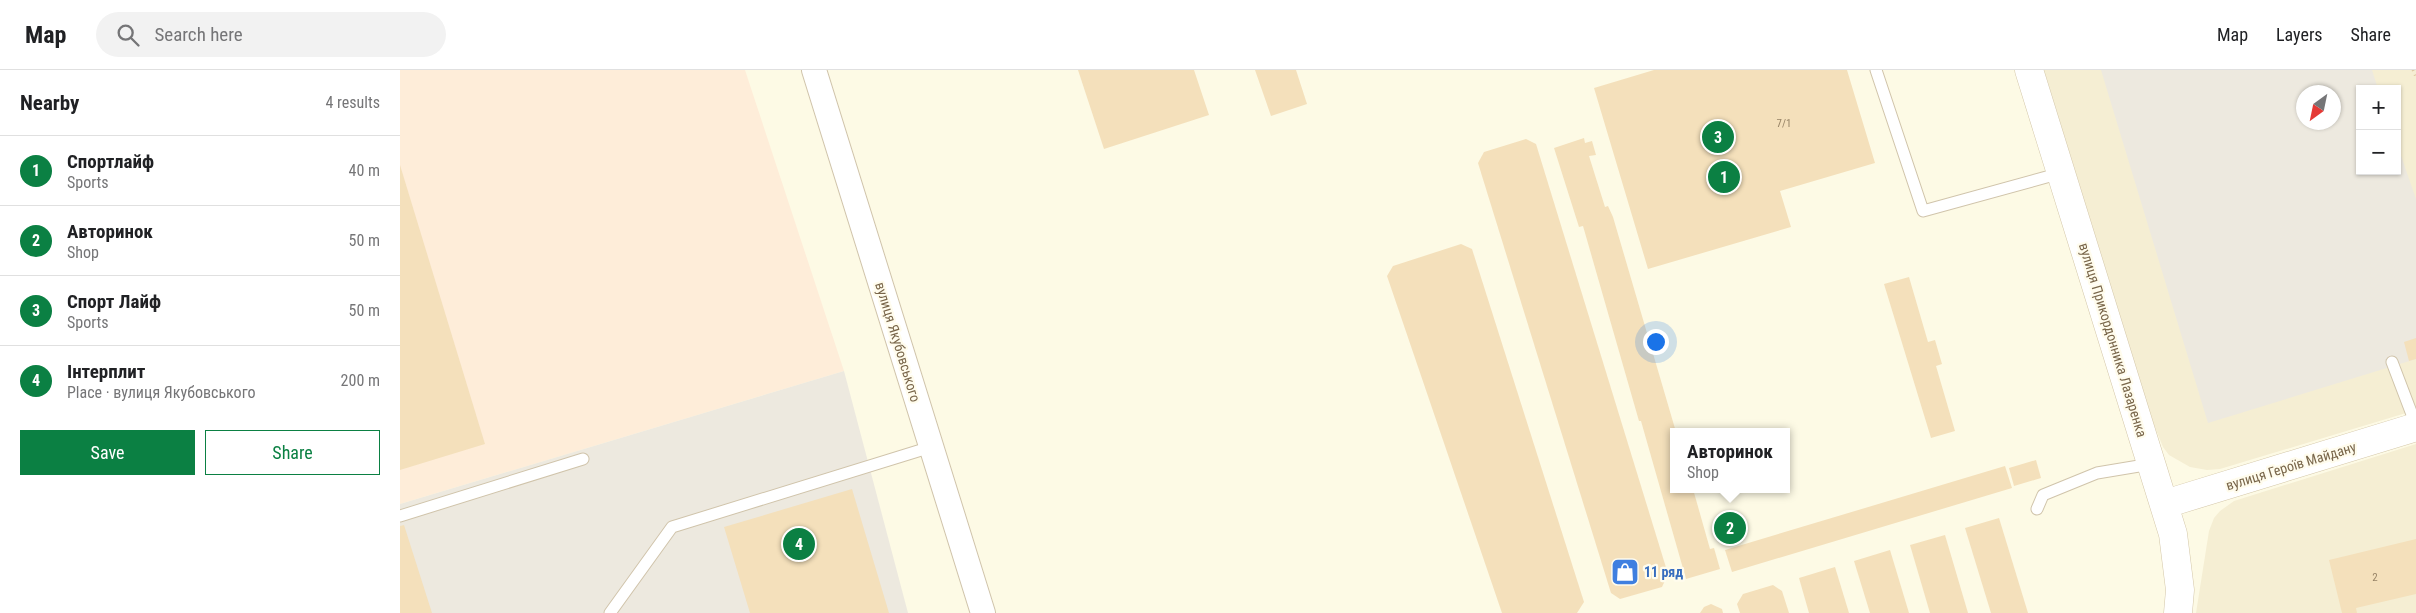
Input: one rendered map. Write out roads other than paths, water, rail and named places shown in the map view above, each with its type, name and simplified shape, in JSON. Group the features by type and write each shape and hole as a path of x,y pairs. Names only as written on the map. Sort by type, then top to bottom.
{"street":[{"name":"вулиця Якубовського","path":"814,70 983,613"},
{"name":"вулиця Прикордонника Лазаренка","path":"2029,70 2165,504 2178,561 2180,590 2178,613"},
{"name":"вулиця Героїв Майдану","path":"2165,504 2416,426"}],"lane":[{"path":"1876,70 1923,211 2061,173"},
{"path":"2392,362 2416,426"},
{"path":"610,613 672,527 931,447"},
{"path":"400,516 583,459"},
{"path":"2037,508 2043,495 2097,473 2151,464"}],"place":[{"name":"Спорт Лайф","path":"1718,137"},
{"name":"Спортлайф","path":"1724,177"},
{"name":"Авторинок","path":"1730,528"},
{"name":"Інтерплит","path":"799,544"},
{"name":"11 ряд","path":"1625,572"}]}
